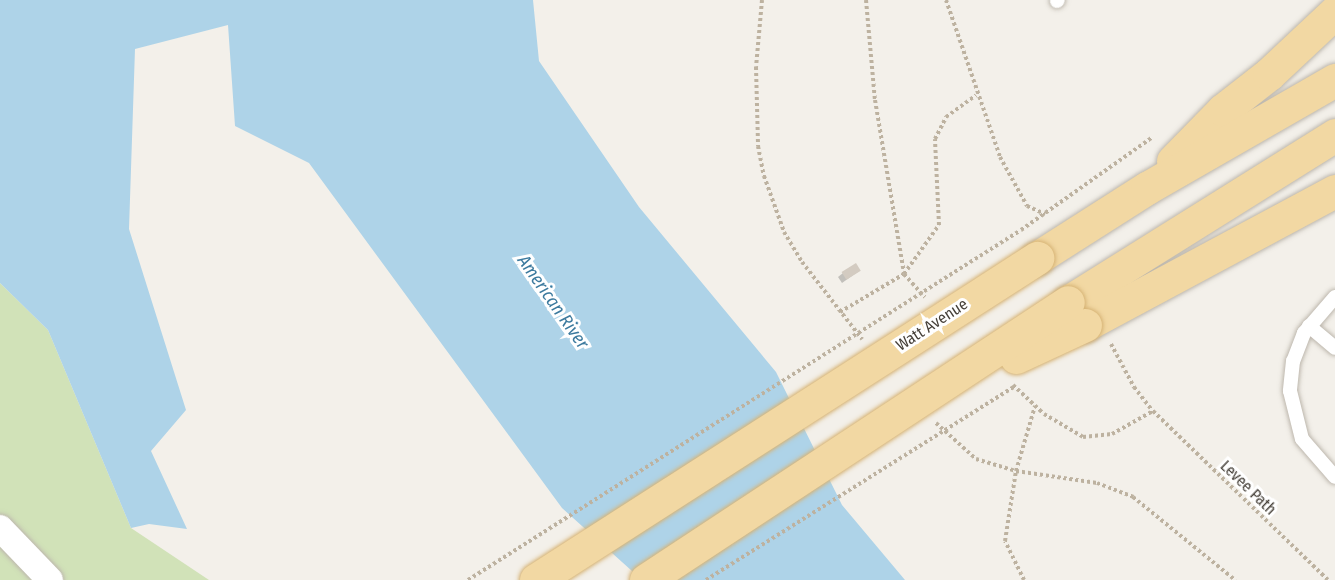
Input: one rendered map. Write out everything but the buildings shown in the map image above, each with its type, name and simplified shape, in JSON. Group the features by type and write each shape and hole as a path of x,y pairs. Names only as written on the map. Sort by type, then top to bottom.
{"main road":[{"path":"1148,188 1223,110 1269,74 1335,12"},
{"name":"Watt Avenue","path":"536,580 1148,188 1335,80"},
{"path":"1088,321 1335,135"},
{"path":"645,580 927,398 1088,321 1335,191"}],"street":[{"path":"0,528 50,580"}],"lane":[{"path":"1335,297 1309,326 1293,361 1292,411 1308,447 1335,477"},
{"path":"1309,326 1335,348"}],"path":[{"path":"866,0 875,100 904,274"},
{"path":"468,580 1045,214 1027,206 1016,190 976,95 946,0"},
{"path":"840,312 904,274 939,225 935,139 946,117 976,95"},
{"name":"Levee Path","path":"1088,321 1111,347 1134,387 1153,411 1328,580"},
{"path":"706,580 1019,383"},
{"path":"1024,580 1005,540 1016,471 1035,406"}],"green space":[{"path":"0,283 48,330 131,528 209,580 0,580"}],"water":[{"name":"American River","path":"0,0 533,0 539,61 639,207 776,372 842,505 905,580 642,580 562,508 309,163 235,126 228,25 135,49 129,229 186,410 151,451 187,529 149,524 131,528 48,330 0,283"}]}
